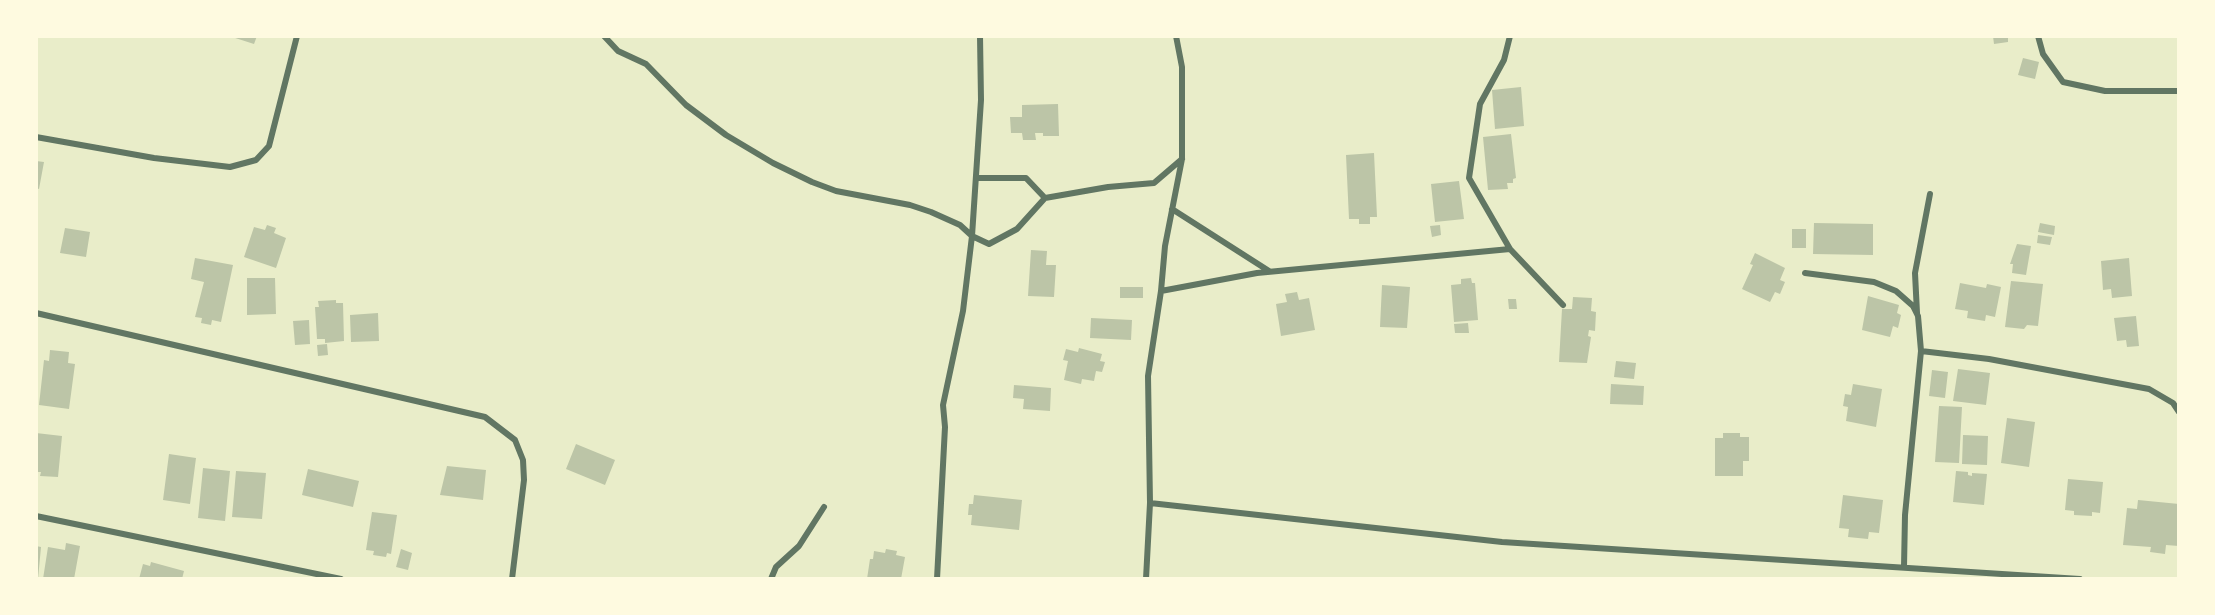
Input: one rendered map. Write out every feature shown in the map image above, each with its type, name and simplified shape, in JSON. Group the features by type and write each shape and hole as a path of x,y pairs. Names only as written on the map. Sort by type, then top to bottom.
{"street":[{"path":"36,137 154,158 230,167 256,160 269,146 297,36"},
{"path":"604,36 618,51 646,64 694,111 726,135 773,163 812,182 836,190 910,205 931,212 960,225 972,236 989,243 1017,229 1045,198 1108,187 1154,183 1182,159"},
{"path":"937,579 945,427 943,405 963,311 972,236 981,100 980,36"},
{"path":"1146,579 1150,503 1148,376 1172,209 1182,159 1182,67 1176,36"},
{"path":"1510,36 1504,60 1480,104 1469,178 1509,249 1563,305"},
{"path":"2038,36 2043,54 2063,82 2105,91 2179,91"},
{"path":"976,178 1026,178 1045,198"},
{"path":"1904,567 1905,515 1920,351 1915,273 1930,194"},
{"path":"1172,209 1270,271"},
{"path":"1161,291 1270,271 1509,249"},
{"path":"1805,273 1874,282 1896,291 1913,306 1918,316"},
{"path":"36,313 485,417 515,440 523,460 524,480 512,579"},
{"path":"1920,351 1989,359 2149,389 2173,404 2179,412"},
{"path":"1150,503 1502,542 2080,579"},
{"path":"771,579 776,567 799,546 824,507"},
{"path":"36,516 341,579"}],"building":[{"path":"229,36 257,36 254,44"},
{"path":"1993,36 2008,36 2008,42 1994,44"},
{"path":"2023,58 2039,62 2035,79 2018,75"},
{"path":"1521,87 1524,126 1495,129 1492,90"},
{"path":"1058,104 1059,136 1043,136 1043,133 1035,133 1036,140 1023,140 1022,133 1011,133 1010,117 1022,117 1022,105"},
{"path":"1511,134 1516,178 1513,179 1513,183 1507,183 1508,189 1488,190 1483,137"},
{"path":"1374,153 1377,217 1370,217 1370,224 1359,224 1359,219 1349,219 1346,155"},
{"path":"36,161 44,162 39,189 36,188"},
{"path":"1459,181 1464,219 1435,222 1431,184"},
{"path":"1814,223 1873,224 1873,255 1813,254"},
{"path":"2040,223 2055,226 2054,235 2038,232"},
{"path":"267,225 276,228 274,233 286,238 276,268 244,257 254,227 265,230"},
{"path":"1440,225 1441,235 1432,237 1430,226"},
{"path":"65,228 90,232 86,257 60,253"},
{"path":"1792,229 1806,229 1806,248 1792,248"},
{"path":"2038,235 2052,237 2050,245 2037,243"},
{"path":"2017,244 2031,246 2026,275 2012,273 2013,264 2010,264"},
{"path":"1031,250 1047,251 1046,265 1056,265 1054,297 1028,296"},
{"path":"1755,253 1785,268 1780,280 1785,282 1780,294 1775,292 1770,302 1742,289 1753,265 1750,264"},
{"path":"195,258 233,265 221,322 212,320 211,325 201,323 202,318 195,317 204,282 191,279"},
{"path":"2129,258 2132,296 2112,298 2111,289 2103,290 2101,261"},
{"path":"247,278 275,278 276,314 247,315"},
{"path":"1471,278 1472,283 1475,283 1478,320 1454,322 1451,285 1461,284 1461,279"},
{"path":"2011,281 2043,284 2038,326 2027,325 2024,329 2005,327"},
{"path":"1960,283 1986,288 1987,284 2001,287 1995,317 1986,315 1985,321 1967,318 1968,311 1955,309"},
{"path":"1382,285 1410,287 1407,328 1380,327"},
{"path":"1120,287 1143,287 1143,298 1120,298"},
{"path":"1297,292 1299,300 1309,298 1315,330 1281,336 1276,304 1287,302 1285,294"},
{"path":"1868,296 1899,305 1897,313 1901,315 1898,328 1893,326 1890,337 1862,330"},
{"path":"1573,297 1592,298 1591,311 1596,312 1595,331 1589,330 1588,336 1591,337 1587,363 1559,362 1562,309 1572,309"},
{"path":"1508,299 1516,299 1517,309 1509,309"},
{"path":"336,300 336,303 343,303 344,341 325,343 325,339 317,339 315,307 319,307 318,301"},
{"path":"378,313 379,341 351,342 350,315"},
{"path":"2136,316 2139,346 2127,347 2126,340 2117,341 2114,318"},
{"path":"1091,318 1132,320 1131,340 1090,338"},
{"path":"309,320 310,344 295,345 293,321"},
{"path":"1468,323 1469,333 1455,333 1454,324"},
{"path":"327,344 328,355 318,356 317,345"},
{"path":"1079,348 1102,354 1100,361 1105,362 1102,372 1096,371 1094,381 1082,379 1081,384 1064,380 1068,361 1063,360 1066,349 1078,352"},
{"path":"50,350 69,352 68,363 75,364 69,409 39,405 44,360 49,361"},
{"path":"1616,361 1636,363 1634,379 1614,377"},
{"path":"1958,369 1990,373 1986,405 1953,401"},
{"path":"1932,370 1948,372 1945,398 1929,396"},
{"path":"1611,384 1644,386 1643,405 1610,404"},
{"path":"1853,384 1882,389 1876,427 1846,421 1848,407 1843,406 1845,394 1851,395"},
{"path":"1014,385 1051,388 1050,411 1023,409 1024,399 1013,398"},
{"path":"1939,406 1962,407 1959,463 1935,462"},
{"path":"2007,418 2035,422 2029,467 2001,463"},
{"path":"36,433 62,436 58,477 40,476 41,472 36,472"},
{"path":"1723,433 1740,433 1740,437 1749,437 1749,461 1743,461 1743,476 1715,476 1715,438 1723,438"},
{"path":"1963,435 1988,436 1987,465 1962,464"},
{"path":"576,444 615,460 605,485 566,469"},
{"path":"169,454 196,458 190,504 163,500"},
{"path":"447,466 486,470 483,500 440,495"},
{"path":"203,468 230,471 225,521 198,518"},
{"path":"308,469 359,481 353,507 302,495"},
{"path":"236,471 266,473 262,519 232,517"},
{"path":"1956,471 1968,472 1968,475 1972,476 1972,473 1987,474 1984,505 1953,502"},
{"path":"2068,479 2103,482 2100,513 2092,512 2092,516 2074,515 2074,511 2065,510"},
{"path":"974,495 1022,500 1019,530 971,525 972,515 968,515 969,504 973,504"},
{"path":"1843,495 1883,500 1879,533 1869,532 1868,539 1848,537 1849,529 1839,528"},
{"path":"2138,500 2179,504 2179,546 2166,545 2165,554 2150,552 2151,547 2123,545 2127,508 2137,509"},
{"path":"372,512 397,515 391,554 387,553 386,557 373,555 374,551 366,550"},
{"path":"66,543 80,546 74,579 43,579 48,547 65,550"},
{"path":"36,546 41,547 38,579 36,579"},
{"path":"401,549 412,553 408,570 396,567"},
{"path":"886,549 897,551 896,555 905,557 901,579 867,579 870,559 873,559 874,551 885,553"},
{"path":"151,562 184,571 182,579 139,579 143,564 150,566"}]}
